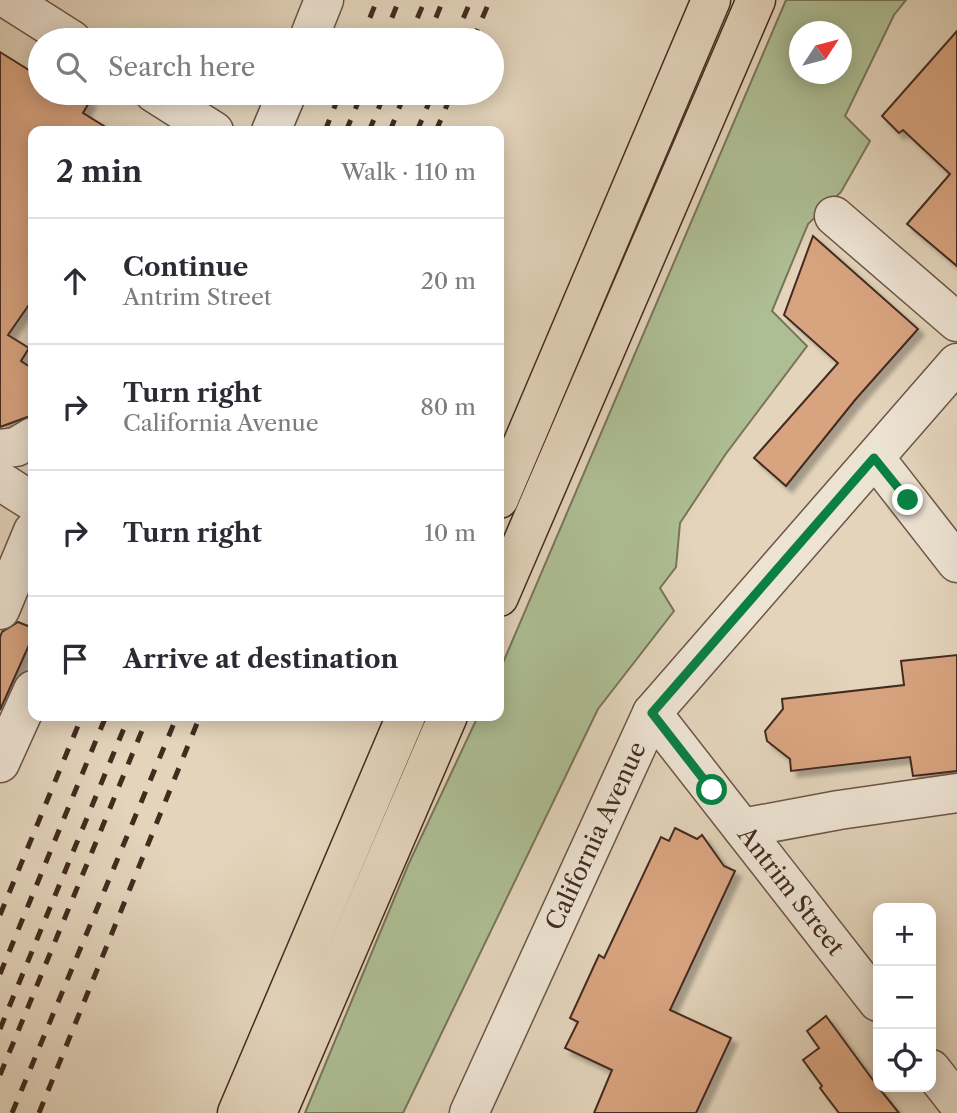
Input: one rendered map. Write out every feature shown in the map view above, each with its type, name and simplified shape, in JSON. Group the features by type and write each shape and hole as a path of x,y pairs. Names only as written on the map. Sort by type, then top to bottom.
{"highway":[{"path":"504,487 711,0"},
{"path":"504,585 756,0"},
{"path":"237,1113 404,721"},
{"path":"277,1113 446,721"}],"street":[{"path":"9,0 53,28"},
{"path":"313,28 324,0"},
{"path":"170,105 197,126"},
{"path":"273,126 282,105"},
{"path":"834,216 957,322"},
{"name":"California Avenue","path":"469,1113 652,713 957,363"},
{"path":"0,449 16,447 28,440"},
{"path":"874,458 957,562"},
{"path":"0,610 26,502"},
{"path":"1,759 28,701"},
{"name":"Antrim Street","path":"652,713 873,996"},
{"path":"742,828 839,810 957,793"},
{"path":"936,1075 957,1102"}],"green space":[{"path":"786,0 906,0 894,15 845,116 870,141 841,192 808,224 772,311 807,346 725,455 680,523 676,567 660,588 674,611 598,709 403,1113 305,1113 409,863 476,721 504,721 504,660"}],"building":[{"path":"957,31 957,266 907,224 950,174 903,130 899,133 882,116"},
{"path":"0,52 28,70 28,105 88,105 83,113 104,126 28,126 28,306 8,335 28,347 21,361 28,366 28,417 0,427"},
{"path":"813,236 918,329 855,400 786,486 754,458 838,363 784,315"},
{"path":"18,622 28,626 28,647 0,710 0,637 2,632"},
{"path":"957,655 957,771 913,776 910,757 791,771 790,759 767,741 765,731 783,709 782,699 904,685 901,661"},
{"path":"675,828 697,839 702,835 724,866 735,871 670,1010 731,1038 696,1113 594,1113 612,1070 565,1048 578,1022 570,1018 599,955 604,958 661,837 669,841"},
{"path":"826,1016 873,1080 873,1092 882,1092 899,1113 839,1113 803,1060 819,1048 807,1031"}],"railway":[{"path":"366,28 377,0"},
{"path":"388,28 399,0"},
{"path":"413,28 425,0"},
{"path":"432,28 443,0"},
{"path":"459,28 471,0"},
{"path":"478,28 490,0"},
{"path":"327,126 335,105"},
{"path":"348,126 357,105"},
{"path":"371,126 380,105"},
{"path":"392,126 400,105"},
{"path":"419,126 428,105"},
{"path":"438,126 447,105"},
{"path":"0,915 80,721"},
{"path":"0,974 104,721"},
{"path":"0,1029 127,721"},
{"path":"0,1075 146,721"},
{"path":"12,1113 175,721"},
{"path":"39,1113 198,721"}],"route":[{"path":"712,790 652,713 874,458 908,500"}]}
